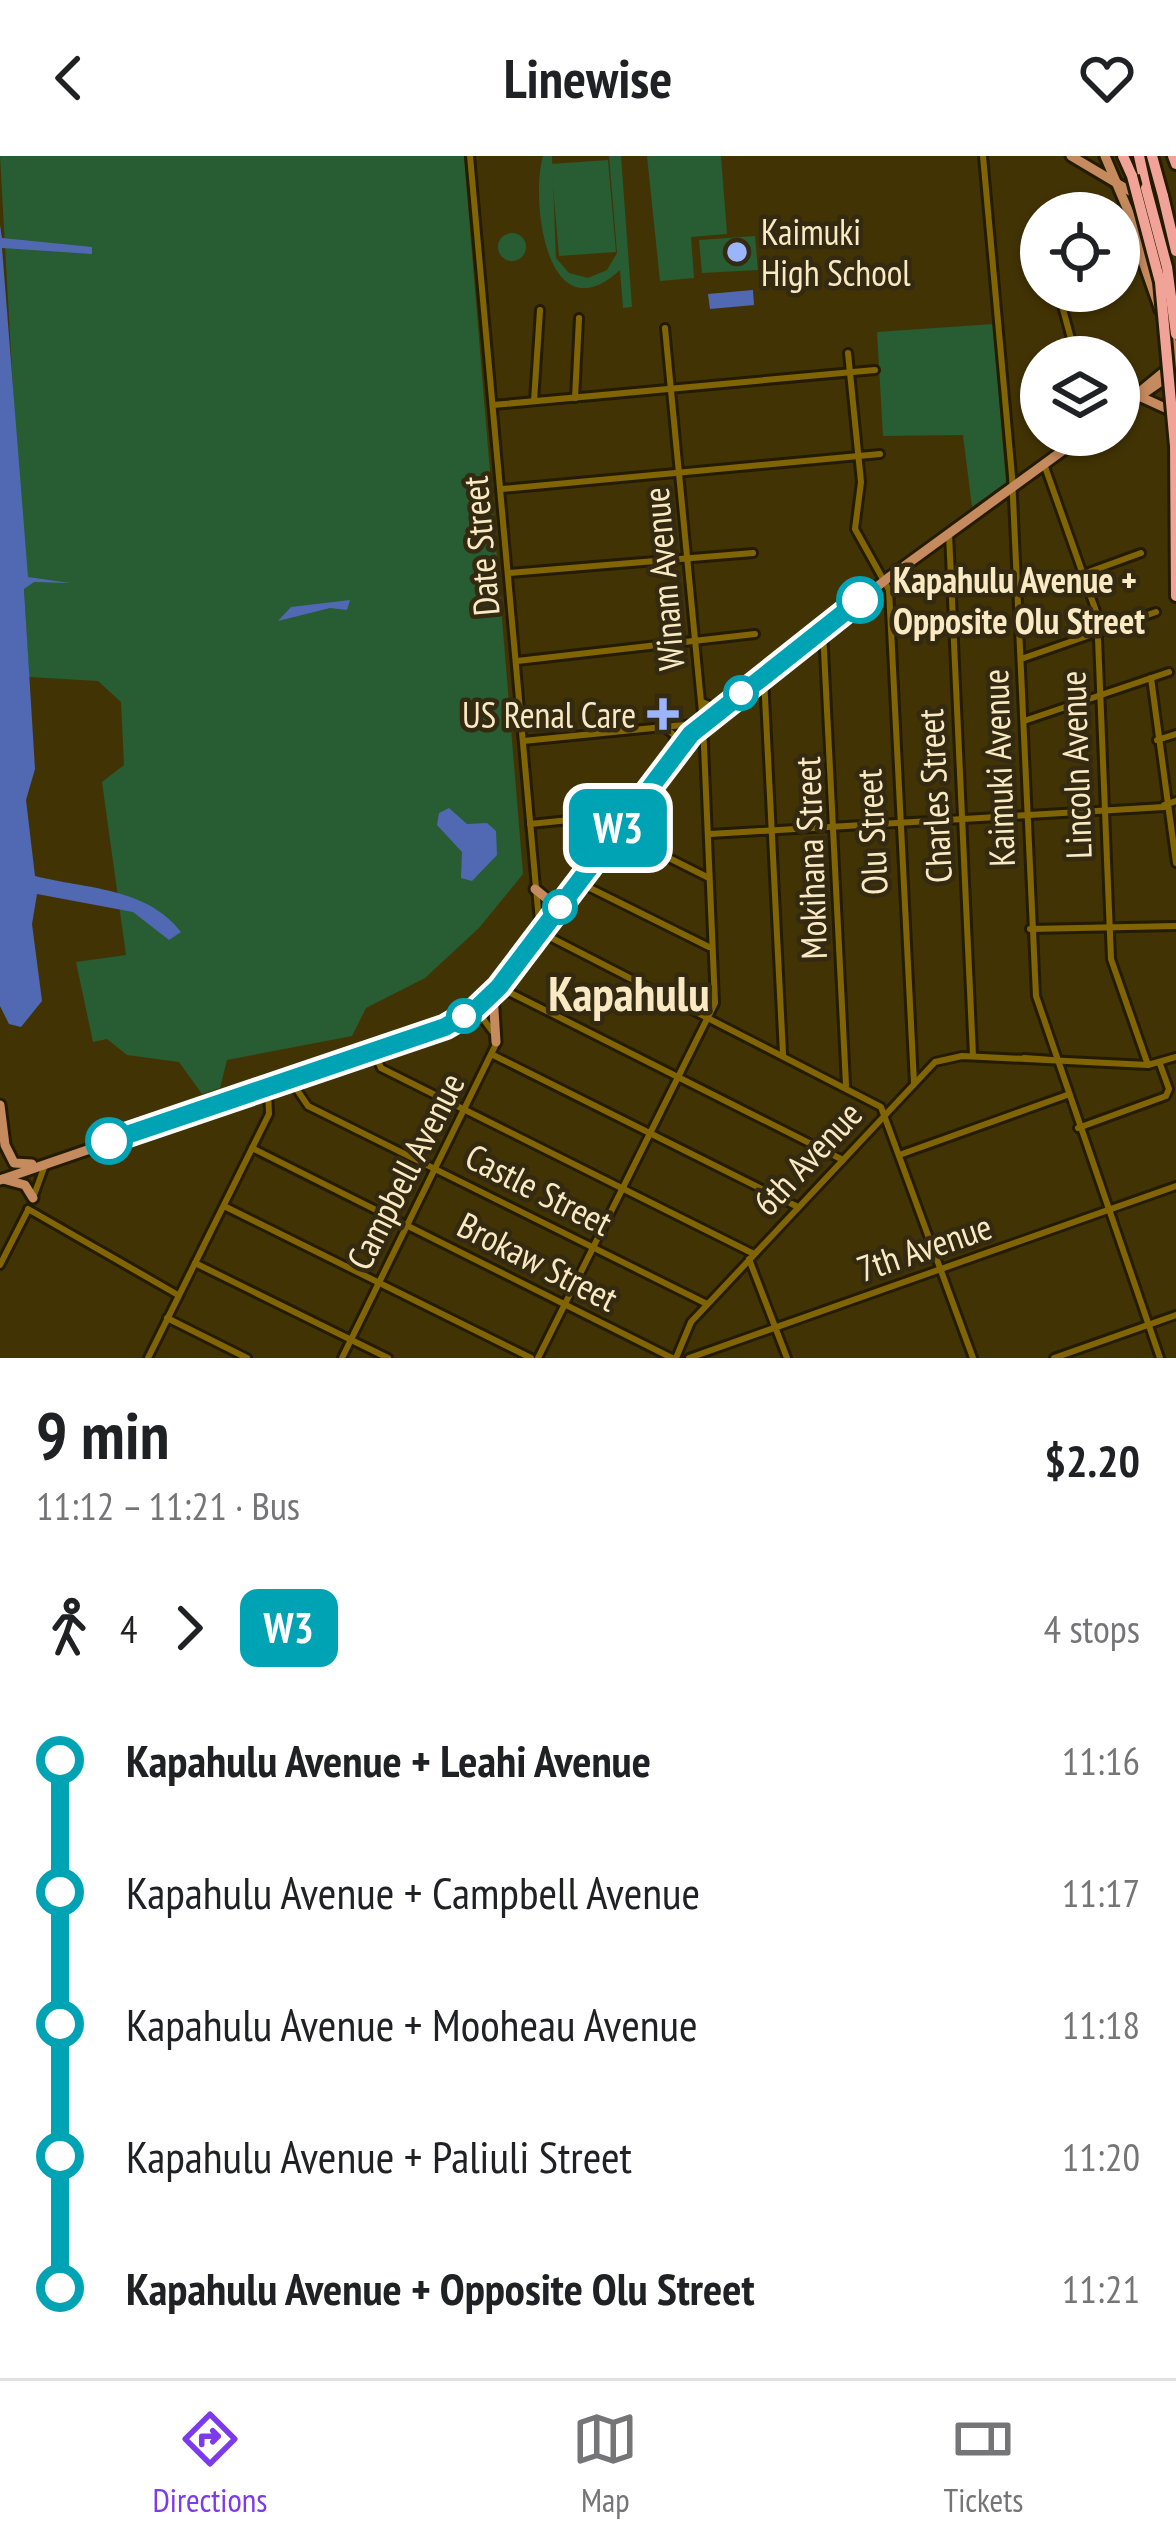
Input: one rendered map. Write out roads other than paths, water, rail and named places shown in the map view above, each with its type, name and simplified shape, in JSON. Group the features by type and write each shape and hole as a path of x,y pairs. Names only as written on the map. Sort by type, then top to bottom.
{"highway":[{"path":"1123,156 1160,282 1175,446"},
{"path":"1139,156 1167,267 1175,352"},
{"path":"1152,156 1176,251"},
{"path":"1176,413 1176,596"}],"main road":[{"path":"1071,156 1117,184 1162,202 1176,218"},
{"path":"1105,156 1175,352"},
{"path":"1141,247 1143,229 1162,202"},
{"path":"1175,352 1141,397 1176,413"},
{"path":"1140,388 1175,352"},
{"path":"2,1179 445,1027 476,1009 496,990 674,754 703,723 888,578 1055,456"},
{"path":"535,889 551,902 566,898"},
{"path":"496,990 496,1042"},
{"path":"0,1105 8,1157 14,1163 42,1163"},
{"path":"2,1179 25,1185 31,1203"}],"street":[{"name":"Date Street","path":"470,156 540,932"},
{"name":"Kaimuki Avenue","path":"983,156 1013,487 1036,996 1066,1095 1160,1358"},
{"path":"534,401 540,310"},
{"path":"575,398 579,318"},
{"name":"Winam Avenue","path":"534,1358 715,1003 702,702 665,328"},
{"path":"848,353 861,502 855,529 888,578"},
{"path":"494,405 875,370"},
{"path":"502,489 880,454"},
{"name":"Lincoln Avenue","path":"1044,464 1086,573 1100,694 1111,959 1148,1065"},
{"name":"Charles Street","path":"949,534 973,1056"},
{"path":"508,573 753,553"},
{"path":"1086,573 1141,553"},
{"name":"Olu Street","path":"888,578 897,824 914,1083"},
{"path":"869,593 890,605"},
{"path":"1021,659 1156,612"},
{"name":"Mokihana Street","path":"823,628 846,1087"},
{"path":"517,661 755,634"},
{"path":"1024,721 1169,672"},
{"path":"764,674 783,1056"},
{"path":"1150,678 1164,806 1176,862"},
{"path":"702,702 714,707 732,700"},
{"path":"523,741 703,723"},
{"path":"665,728 674,735 674,754"},
{"path":"1157,740 1176,734"},
{"path":"710,834 1027,819 1176,801"},
{"path":"530,824 599,818 710,878"},
{"path":"578,882 711,947"},
{"path":"1030,929 1176,926"},
{"path":"540,932 846,1087 886,1113 973,1358"},
{"path":"496,990 843,1160"},
{"name":"Campbell Avenue","path":"342,1358 493,1054 496,1042 476,1009"},
{"path":"1038,1055 1048,1042"},
{"path":"374,1052 381,1068 752,1257 787,1358"},
{"path":"493,1054 797,1207"},
{"name":"6th Avenue","path":"1016,1059 1038,1055 1055,1061"},
{"name":"6th Avenue","path":"674,1358 682,1333 707,1304 941,1059 973,1056 1148,1065 1176,1057"},
{"path":"1078,1128 1166,1096 1169,1090 1160,1063"},
{"name":"Castle Street","path":"291,1081 308,1106 707,1304"},
{"path":"148,1358 270,1109 268,1090"},
{"path":"902,1154 1066,1095"},
{"name":"Brokaw Street","path":"252,1148 674,1358"},
{"path":"0,1265 31,1203 42,1163"},
{"name":"7th Avenue","path":"689,1358 1176,1186"},
{"path":"31,1203 178,1295"},
{"path":"224,1206 534,1358"},
{"path":"195,1263 388,1358"},
{"path":"1054,1358 1176,1315"},
{"path":"167,1318 247,1358"}],"water":[{"path":"0,225 2,238 92,247 92,254 2,248 28,577 70,583 34,582 24,589 35,769 26,800 35,876 133,898 167,917 181,932 169,940 133,912 37,894 32,924 42,1001 21,1027 9,1024 0,1006"},
{"path":"753,290 754,305 710,309 708,294"},
{"path":"350,600 347,610 330,608 278,621 291,607"},
{"path":"449,808 467,824 487,823 496,831 497,855 472,881 461,878 462,852 437,825 439,813"}],"place":[{"name":"Kaimuki High School","path":"737,252"},
{"name":"Kapahulu Avenue + Opposite Olu Street","path":"860,600"},
{"name":"US Renal Care","path":"663,714"}],"district":[{"name":"Kapahulu","path":"629,993"}]}
